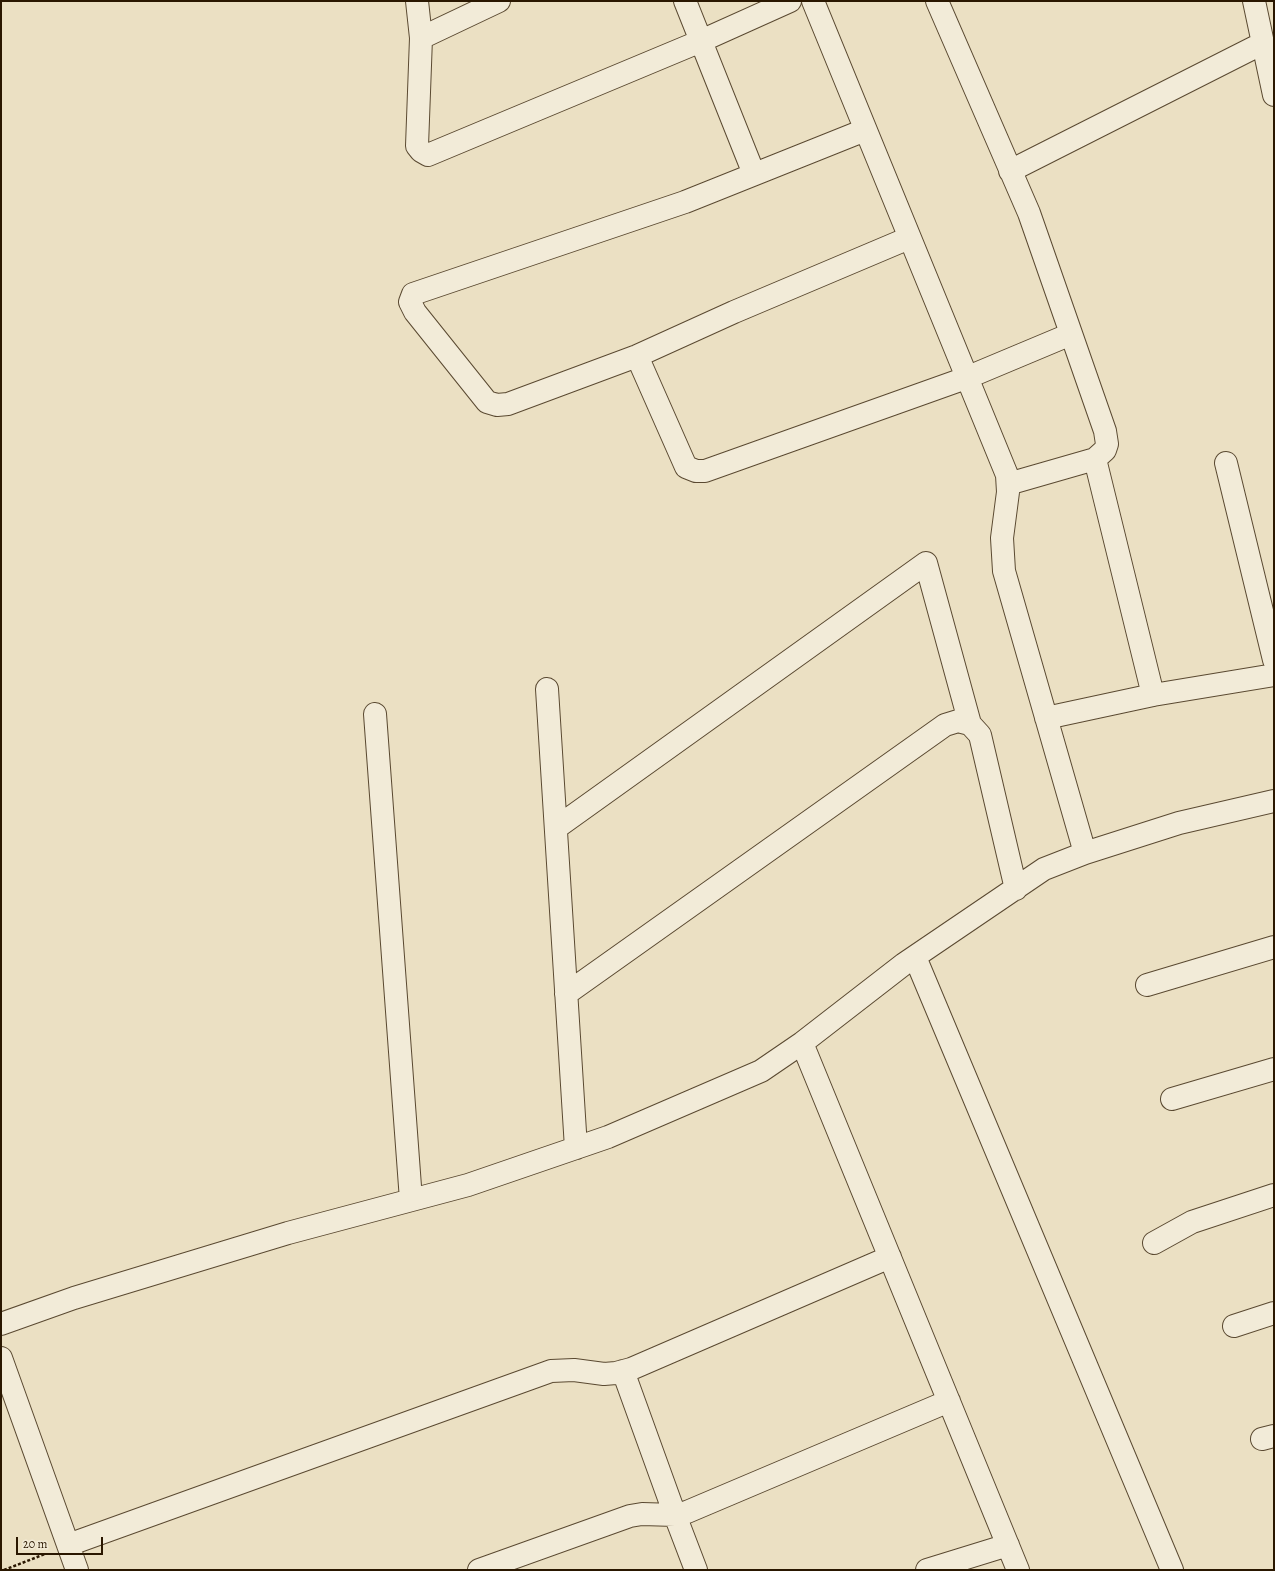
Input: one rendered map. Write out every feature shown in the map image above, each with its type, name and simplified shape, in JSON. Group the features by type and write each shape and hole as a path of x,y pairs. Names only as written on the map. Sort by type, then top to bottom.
{"street":[{"path":"416,1 421,38 417,146 421,151 428,155 701,41 790,1"},
{"path":"421,38 500,1"},
{"path":"685,1 754,174"},
{"path":"813,1 966,378 1007,475 1007,508 1002,538 1004,571 1085,852"},
{"path":"937,1 1028,213 1105,431 1107,444 1105,450 1095,459 1008,484"},
{"path":"1254,1 1274,95"},
{"path":"1010,171 1263,43"},
{"path":"866,130 685,202 413,294 410,302 415,312 487,402 497,405 508,404 637,356 734,312 909,238"},
{"path":"637,356 686,467 696,471 705,471 966,378 1071,334"},
{"path":"1095,459 1153,695"},
{"path":"1226,463 1274,660"},
{"path":"556,828 926,562 970,724 980,735 1016,889"},
{"path":"1046,718 1153,695 1274,675"},
{"path":"547,689 576,1148"},
{"path":"376,714 411,1200"},
{"path":"566,994 945,725 958,721 970,724"},
{"path":"1,1324 74,1298 288,1233 468,1185 608,1137 761,1071 802,1043 915,957 1044,869 1085,852 1179,823 1274,801"},
{"path":"1147,985 1274,947"},
{"path":"915,957 1172,1570"},
{"path":"802,1043 1018,1570"},
{"path":"1172,1099 1274,1069"},
{"path":"1154,1243 1192,1222 1274,1195"},
{"path":"68,1545 552,1371 574,1370 604,1374 631,1369 890,1257"},
{"path":"1234,1326 1274,1313"},
{"path":"1,1358 77,1570"},
{"path":"623,1371 674,1516 696,1570"},
{"path":"479,1570 630,1516 642,1514 674,1516 702,1506 949,1401"},
{"path":"927,1570 1008,1545"}],"path":[{"path":"4,1570 68,1545"}]}
